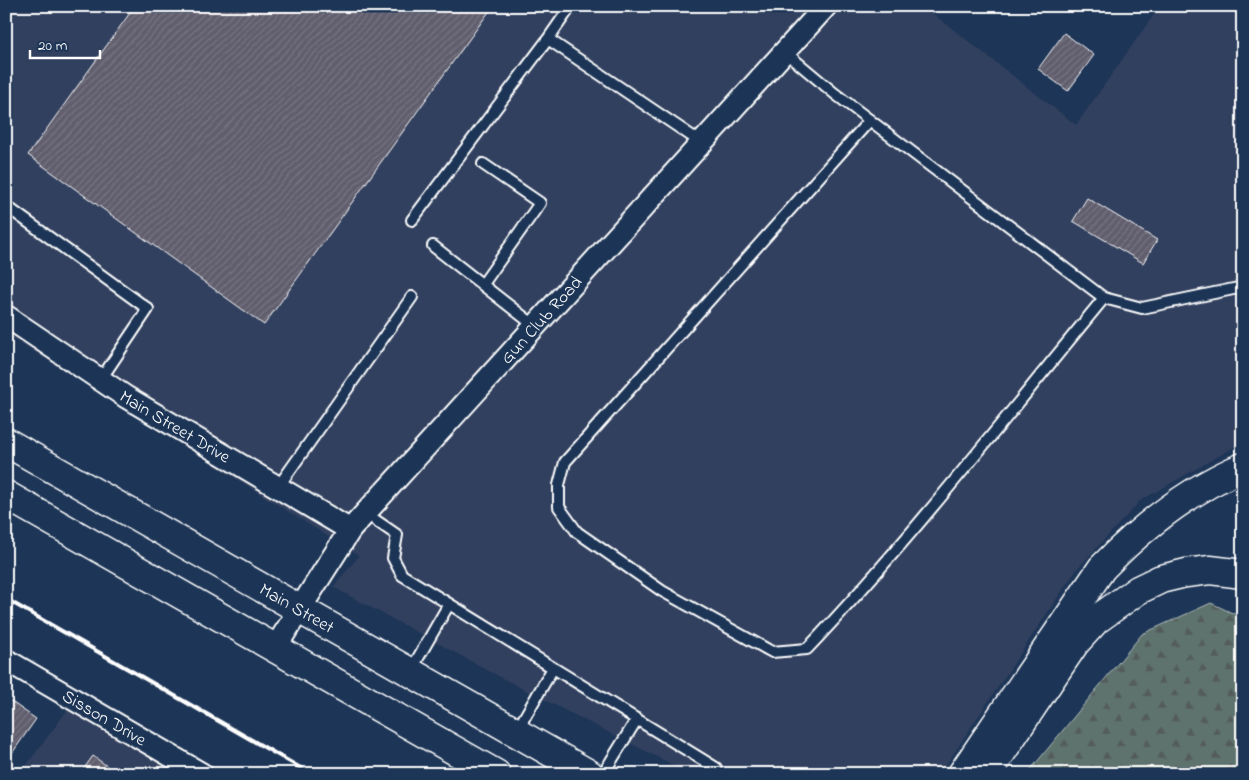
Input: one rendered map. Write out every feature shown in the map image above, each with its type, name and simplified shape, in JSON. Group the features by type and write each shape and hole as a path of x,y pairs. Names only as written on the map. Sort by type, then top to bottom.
{"main road":[{"name":"Main Street","path":"6,442 589,774"},
{"path":"962,774 1102,568 1130,539 1158,515 1220,477 1243,468"},
{"path":"6,495 496,774"},
{"path":"987,774 1075,643 1096,620 1138,590 1161,580 1186,573 1210,570 1243,574"}],"street":[{"name":"Gun Club Road","path":"274,648 350,530 826,6"},
{"name":"Main Street Drive","path":"6,316 101,379 350,530"},
{"name":"Sisson Drive","path":"6,660 202,774"}],"lane":[{"path":"412,220 572,6"},
{"path":"548,38 702,143"},
{"path":"785,52 870,120 1104,298 1142,308 1243,288"},
{"path":"870,120 565,462 559,485 559,507 576,532 662,591 772,652 807,649 899,545 1104,298"},
{"path":"483,164 540,203 483,284"},
{"path":"6,206 148,309 101,379"},
{"path":"433,246 535,326"},
{"path":"278,487 412,298"},
{"path":"365,513 397,535 393,558 402,575 716,768 713,774"},
{"path":"409,673 449,604"},
{"path":"516,733 553,668"},
{"path":"603,774 637,719"}],"shaded area":[{"path":"6,6 923,6 1076,125 1160,6 1243,6 1243,442 1140,501 1076,570 940,774 682,774 675,766 519,687 333,587 359,556 6,334"},
{"path":"81,692 221,774 20,774"}],"green space":[{"path":"1211,603 1243,618 1243,774 1027,774 1142,634"}],"building":[{"path":"135,6 493,6 264,325 28,155"},
{"path":"1064,33 1094,55 1068,91 1038,69"},
{"path":"1087,198 1157,240 1143,263 1073,221"},
{"path":"6,698 36,719 8,759 6,758"},
{"path":"93,756 118,774 80,774"}],"railway":[{"path":"6,599 311,774"}]}
